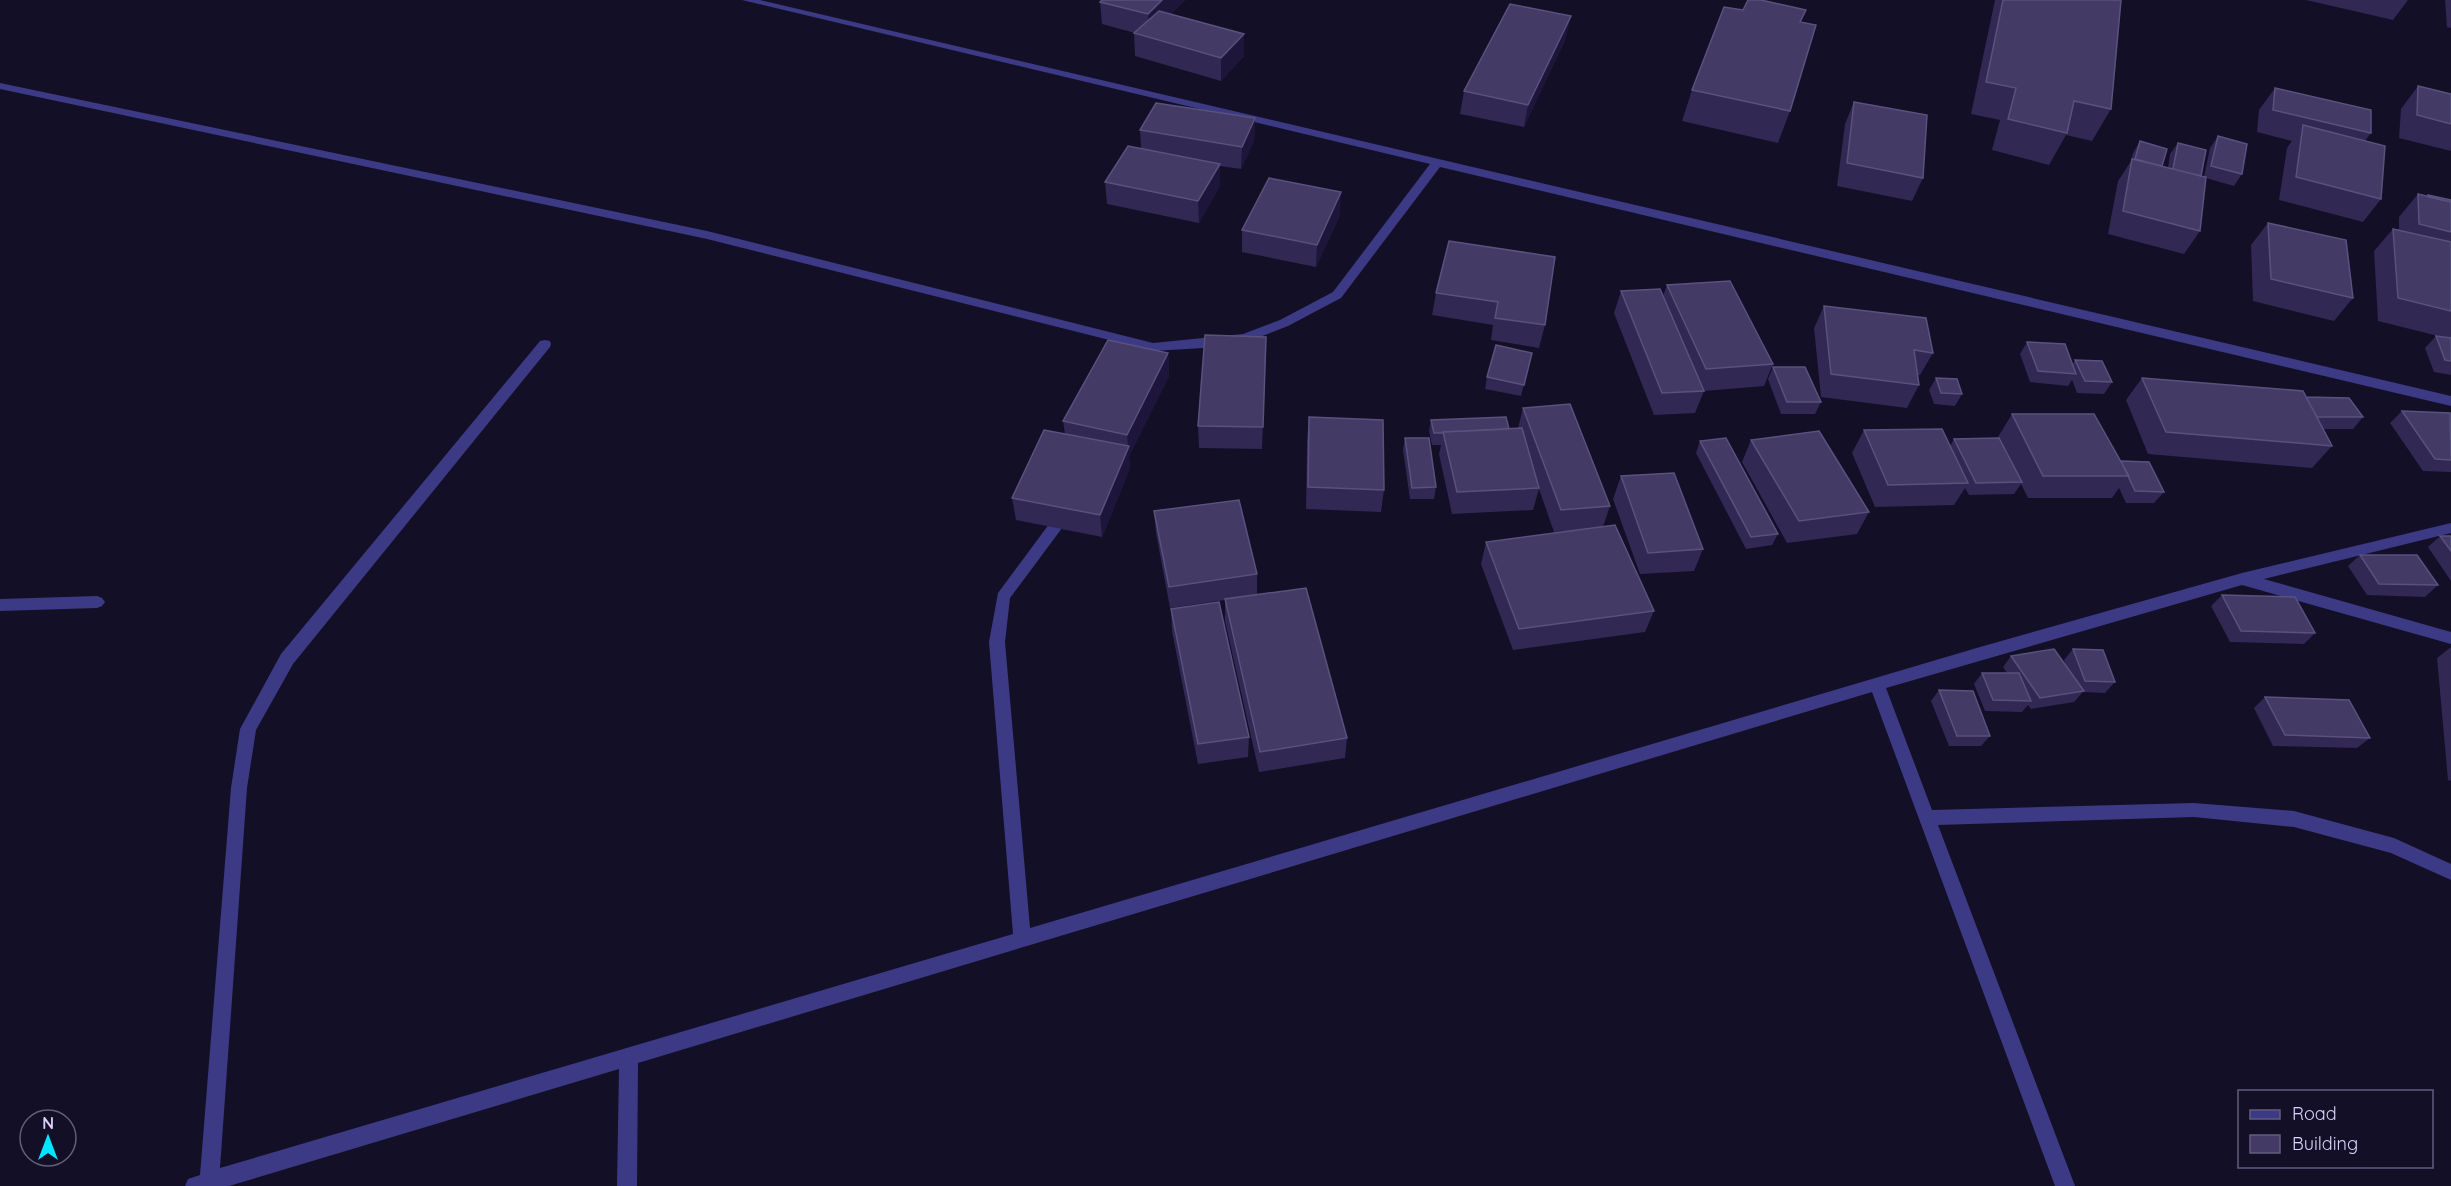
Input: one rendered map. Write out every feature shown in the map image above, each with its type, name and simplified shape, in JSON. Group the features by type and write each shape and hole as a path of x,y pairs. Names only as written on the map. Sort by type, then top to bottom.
{"street":[{"path":"747,0 2451,401"},
{"path":"0,86 707,234 1153,347 1203,344 1245,338 1284,323 1336,295 1437,163"},
{"path":"545,344 287,659 248,729 239,788 202,1184 1877,685 2242,579 2451,528"},
{"path":"1022,939 997,642 1003,597 1079,496"},
{"path":"2242,579 2451,638"},
{"path":"0,605 97,602"},
{"path":"1877,685 2065,1186"},
{"path":"1926,818 2194,810 2294,819 2394,846 2451,872"},
{"path":"627,1186 629,1056"}],"building":[{"path":"1102,0 1162,0 1148,14 1100,2"},
{"path":"1748,0 1761,0 1806,10 1800,22 1816,25 1790,111 1692,90 1724,7 1743,10"},
{"path":"2003,0 2121,0 2111,109 2074,101 2067,133 2008,119 2016,88 1986,82"},
{"path":"1510,4 1571,16 1528,105 1464,91"},
{"path":"1159,11 1244,34 1221,58 1134,33"},
{"path":"2418,86 2451,94 2451,124 2417,115"},
{"path":"2275,88 2371,110 2371,133 2273,110"},
{"path":"1854,102 1927,115 1923,178 1847,163"},
{"path":"1156,103 1255,118 1242,147 1140,130"},
{"path":"2303,125 2385,146 2381,199 2296,177"},
{"path":"2218,136 2247,144 2242,174 2211,166"},
{"path":"2140,141 2167,149 2162,166 2135,159"},
{"path":"2178,143 2206,150 2201,176 2173,169"},
{"path":"1128,146 1220,164 1198,201 1105,182"},
{"path":"2132,159 2206,177 2200,231 2123,211"},
{"path":"1269,178 1341,192 1317,245 1242,230"},
{"path":"2418,194 2451,202 2451,232 2419,224"},
{"path":"2428,195 2451,200 2451,202 2428,197"},
{"path":"2268,223 2346,240 2353,298 2271,279"},
{"path":"2393,229 2451,242 2451,311 2398,298"},
{"path":"1449,241 1555,257 1545,325 1495,318 1498,302 1436,293"},
{"path":"1730,281 1773,364 1706,369 1667,285"},
{"path":"1660,289 1704,391 1662,393 1621,291"},
{"path":"1824,306 1926,318 1933,353 1914,350 1919,385 1831,374"},
{"path":"1205,335 1266,337 1263,427 1198,426"},
{"path":"2436,336 2451,338 2451,361 2445,360"},
{"path":"1108,340 1168,353 1127,435 1063,421"},
{"path":"2027,342 2065,344 2076,374 2038,371"},
{"path":"1496,345 1532,353 1524,385 1487,377"},
{"path":"2075,360 2102,361 2112,382 2085,381"},
{"path":"1773,367 1805,367 1821,402 1787,402"},
{"path":"1936,378 1957,379 1962,394 1941,393"},
{"path":"2142,378 2303,391 2332,446 2166,432"},
{"path":"2306,397 2349,398 2363,417 2317,417"},
{"path":"1570,404 1610,506 1561,510 1523,408"},
{"path":"2402,411 2450,413 2451,460 2435,459"},
{"path":"2012,414 2094,414 2129,476 2043,476"},
{"path":"1309,417 1383,420 1384,490 1308,487"},
{"path":"1506,417 1509,429 1443,433 1434,433 1431,420"},
{"path":"1522,428 1539,488 1457,492 1443,432"},
{"path":"1942,429 1968,483 1888,485 1864,430"},
{"path":"1044,430 1129,446 1100,515 1012,498"},
{"path":"1819,431 1869,512 1799,521 1751,440"},
{"path":"1405,438 1429,438 1436,487 1412,488"},
{"path":"1726,438 1778,534 1751,537 1700,441"},
{"path":"1999,438 2022,482 1976,483 1954,439"},
{"path":"2121,461 2149,462 2164,492 2135,491"},
{"path":"1674,473 1703,549 1648,553 1621,476"},
{"path":"1239,500 1257,574 1169,587 1154,511"},
{"path":"1615,525 1654,611 1519,629 1486,542"},
{"path":"2440,536 2451,536 2451,551"},
{"path":"2360,555 2417,555 2438,585 2379,584"},
{"path":"1306,588 1347,738 1260,752 1225,599"},
{"path":"2222,595 2295,597 2315,633 2241,631"},
{"path":"1219,602 1249,737 1198,744 1171,609"},
{"path":"2054,649 2084,691 2040,698 2011,656"},
{"path":"2073,649 2103,650 2115,682 2085,681"},
{"path":"1982,673 2019,673 2031,701 1993,700"},
{"path":"1939,690 1973,691 1990,736 1957,736"},
{"path":"2265,697 2349,700 2370,738 2285,735"}]}
